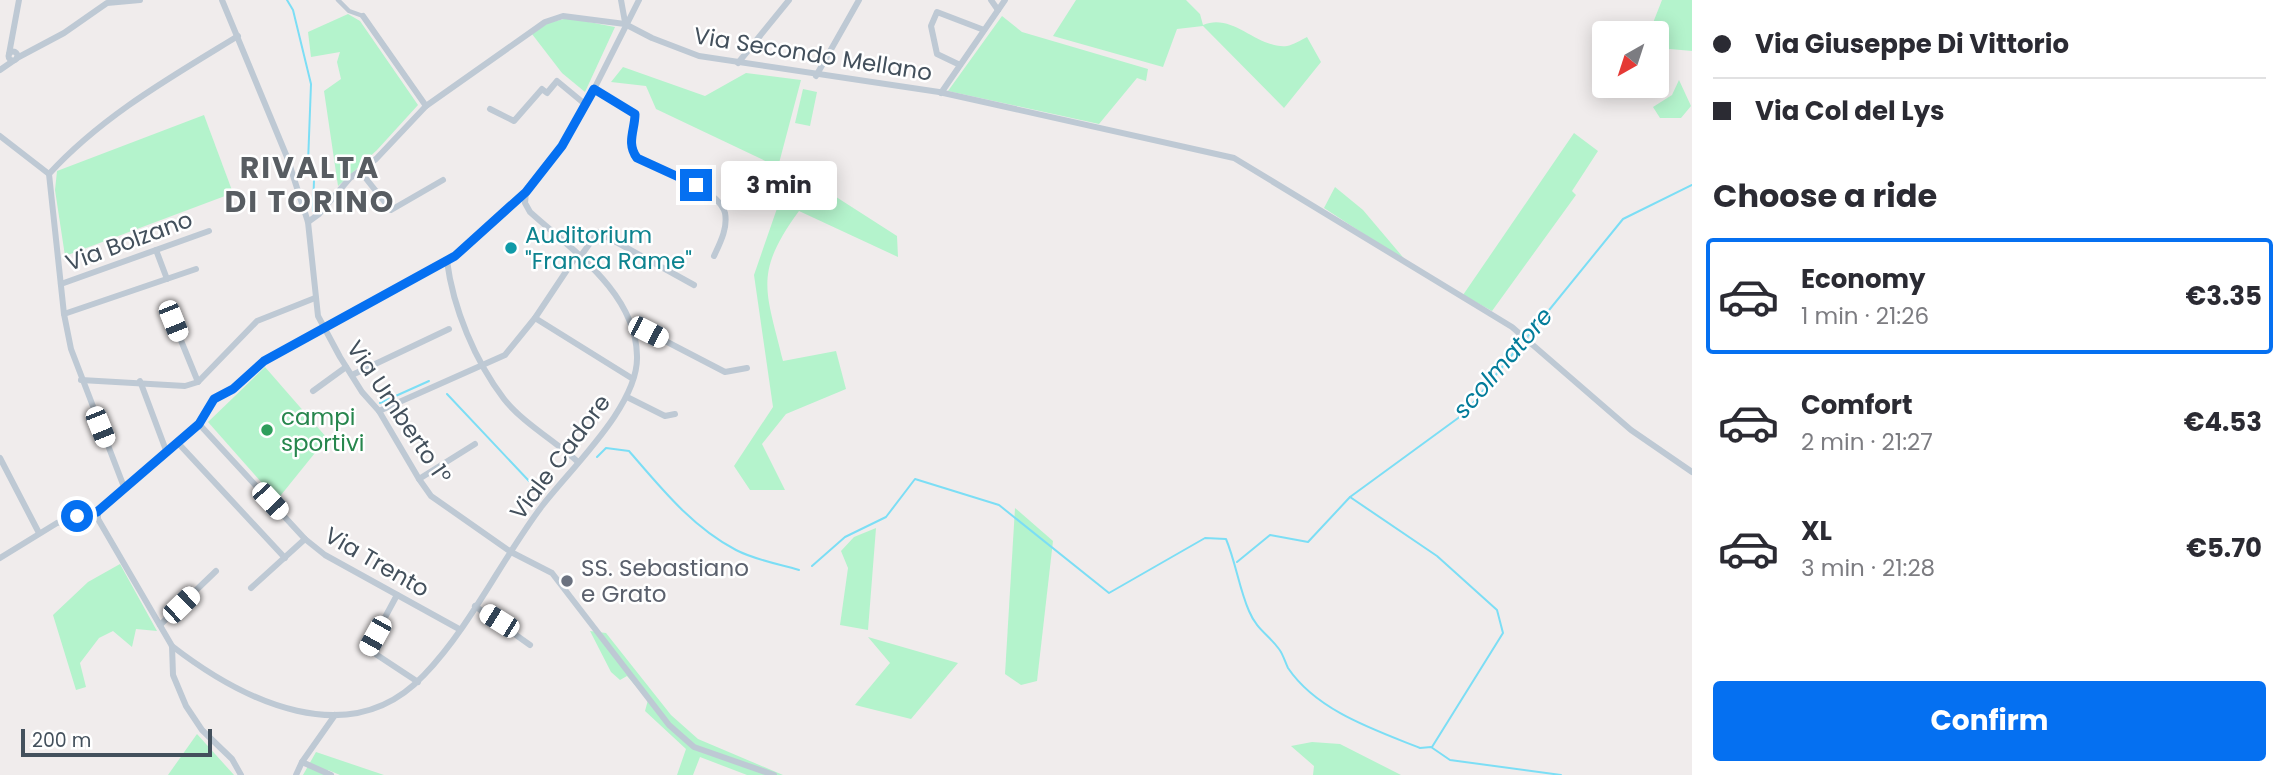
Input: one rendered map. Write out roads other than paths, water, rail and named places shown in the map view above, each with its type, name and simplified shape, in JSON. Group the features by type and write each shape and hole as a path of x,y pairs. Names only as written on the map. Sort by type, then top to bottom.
{"street":[{"path":"15,56 9,40 19,0"},
{"path":"1,69 15,56 64,33 107,2 140,0"},
{"name":"Via Umberto 1°","path":"222,0 287,157 308,222 315,298 324,330 346,367 379,411 419,480 431,496 511,552 552,573 669,725 694,747 774,775"},
{"path":"338,0 349,11 363,16 426,106"},
{"path":"621,0 625,24"},
{"path":"0,558 39,533 77,516 97,512 199,424 218,396 233,389 264,361 447,261 526,192 562,146 586,105 639,0"},
{"path":"738,63 789,0"},
{"path":"816,76 859,0"},
{"path":"991,0 998,10"},
{"path":"941,93 1005,0"},
{"path":"960,65 937,54 931,26 937,12 984,30"},
{"name":"Via Secondo Mellano","path":"308,222 376,159 426,106 545,22 563,16 625,24 671,47 699,56 941,93 1234,158 1525,338 1631,430 1692,472"},
{"path":"49,174 71,150 97,129 152,89 238,36"},
{"path":"490,109 514,121 542,89 547,93 557,81 586,105"},
{"path":"594,89 635,114 630,141 631,150 637,158 715,197 724,212 724,231 714,256"},
{"path":"0,136 49,174 64,314 81,380 124,487"},
{"path":"360,171 391,211 443,180"},
{"name":"Viale Cadore","path":"172,646 209,673 273,704 308,714 335,715 379,708 396,700 418,681 459,629 541,508 627,397 638,359 635,332 606,283 530,212 525,202 526,192"},
{"name":"Via Bolzano","path":"61,284 209,231"},
{"path":"379,411 505,355 598,232 694,285"},
{"path":"156,250 166,279"},
{"path":"447,261 467,334 506,401 578,462"},
{"path":"64,314 196,269"},
{"path":"81,380 140,381 185,386 198,382 257,321 315,298"},
{"path":"535,318 633,379"},
{"path":"173,321 198,382"},
{"path":"352,375 449,329"},
{"path":"635,332 648,332 725,372 747,368"},
{"path":"313,391 346,367"},
{"path":"140,381 167,453"},
{"path":"627,397 666,416 675,414"},
{"name":"Via Trento","path":"199,424 305,539 325,555 459,629"},
{"path":"178,443 285,558"},
{"path":"419,480 475,444"},
{"path":"0,458 39,533"},
{"path":"97,512 98,519 172,646 173,675 186,706 202,730 232,760 241,775"},
{"path":"251,588 305,539"},
{"path":"160,625 216,570"},
{"path":"397,595 368,649 418,681"},
{"path":"475,606 530,645"},
{"path":"296,775 335,715"},
{"path":"302,762 331,775"}],"waterway":[{"path":"287,0 293,10 311,84 308,163 314,180 313,211"},
{"name":"scolmatore","path":"1528,336 1623,219 1692,185"},
{"name":"scolmatore","path":"1237,562 1270,535 1308,542 1350,497 1465,413 1524,340"},
{"path":"380,403 429,381"},
{"path":"447,394 529,481"},
{"path":"597,457 606,448 629,451 678,506 720,541 751,556 799,570"},
{"path":"812,566 845,537 886,517 915,479 999,505 1109,593 1205,538 1226,539 1252,617 1279,649 1288,668 1315,696 1366,726 1420,748 1431,747 1450,760 1561,775"},
{"path":"1350,497 1437,556 1497,610 1503,633 1432,747"}],"place":[{"name":"Auditorium \"Franca Rame\"","path":"511,248"},
{"name":"campi sportivi","path":"267,430"},
{"name":"SS. Sebastiano e Grato","path":"567,581"}],"district":[{"name":"RIVALTA DI TORINO","path":"310,185"}]}
